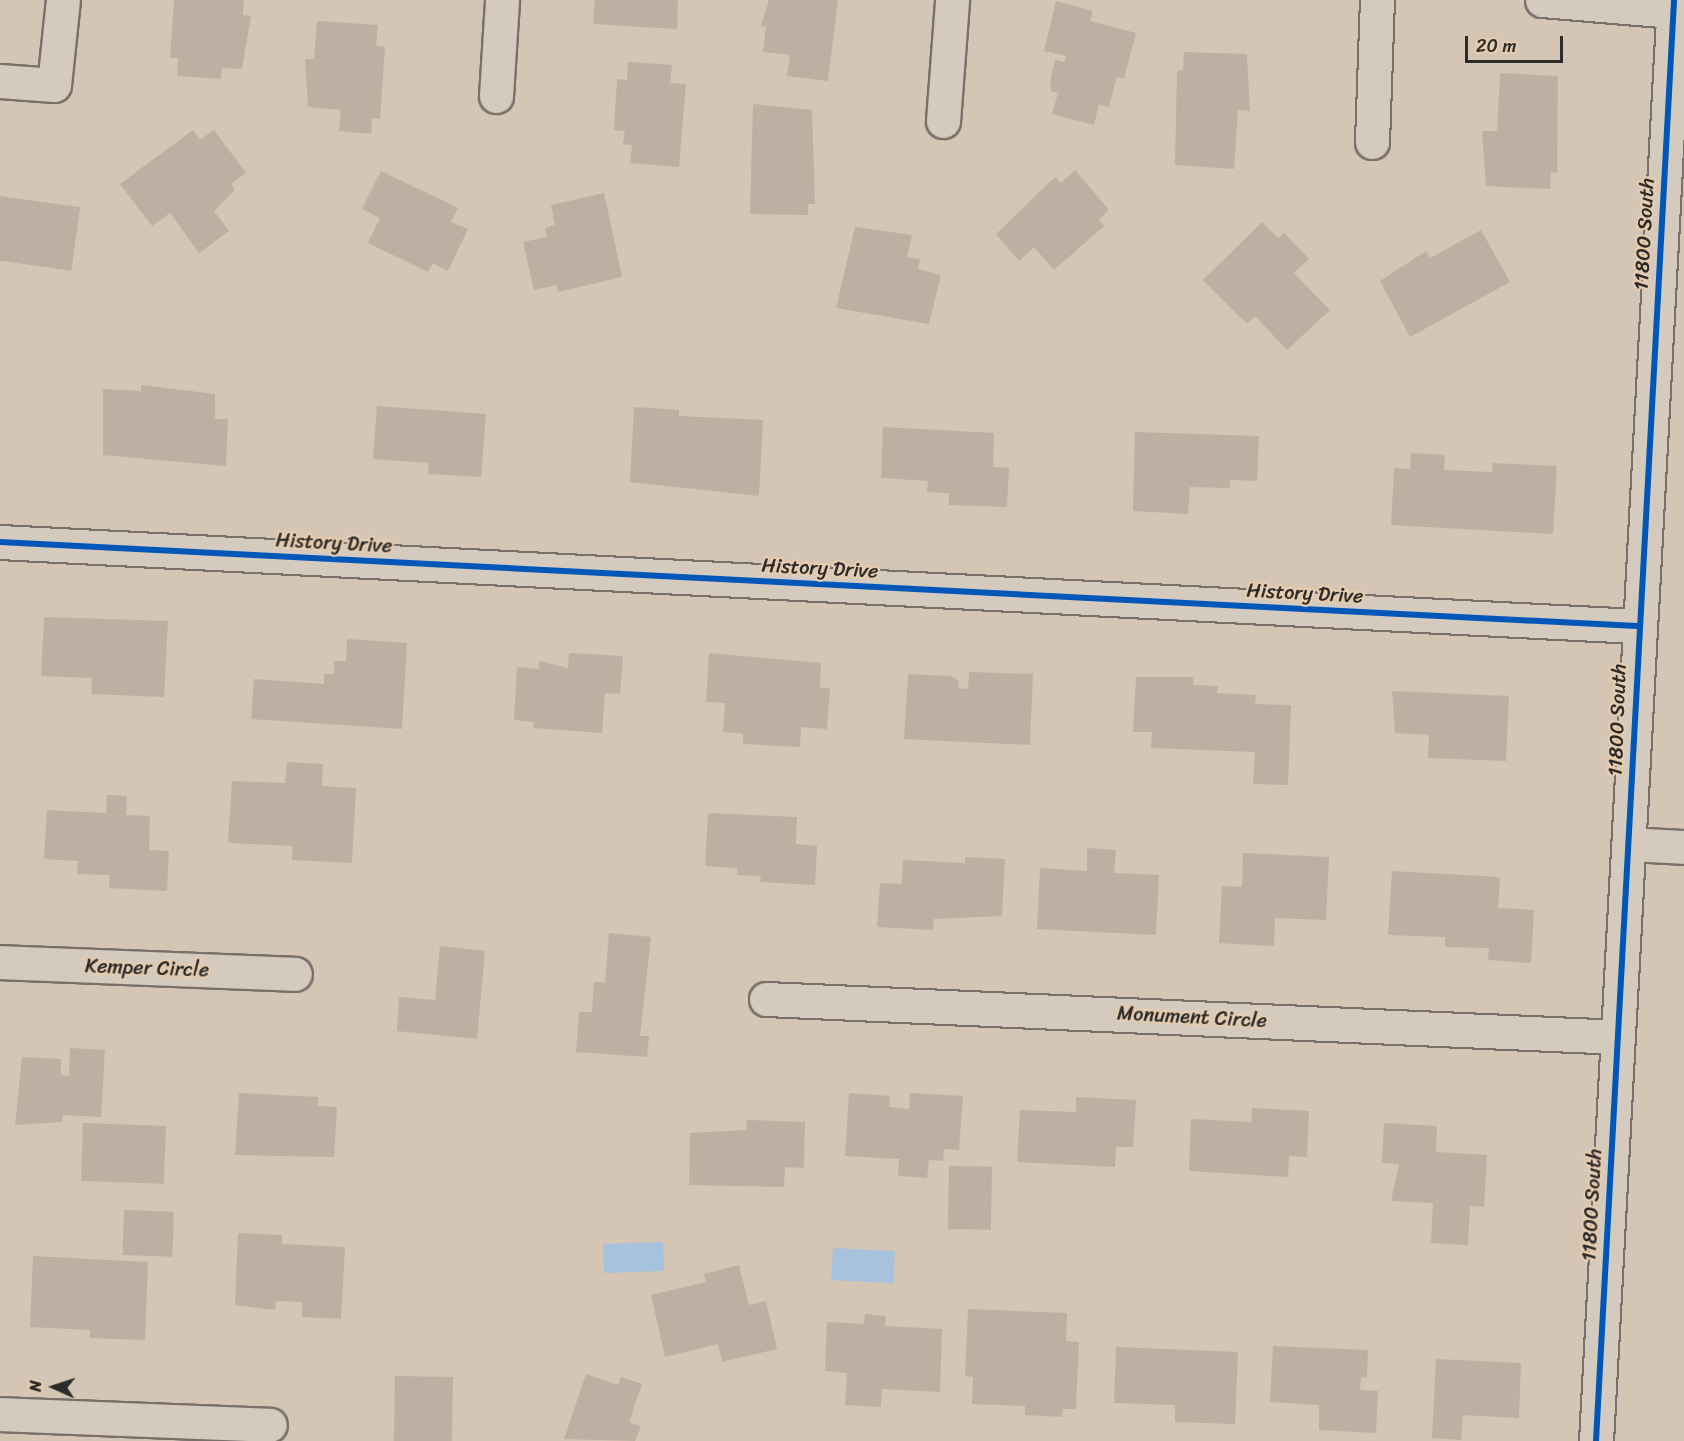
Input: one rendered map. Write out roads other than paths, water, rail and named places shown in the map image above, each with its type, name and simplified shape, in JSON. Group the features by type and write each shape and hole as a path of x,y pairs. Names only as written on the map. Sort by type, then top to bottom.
{"street":[{"path":"0,81 54,85 63,0"},
{"path":"496,96 502,0"},
{"path":"943,122 952,0"},
{"path":"1372,142 1377,0"},
{"path":"1542,0 1673,5"},
{"name":"11800 South","path":"1596,1441 1629,844 1637,626 1673,5"},
{"name":"History Drive","path":"0,542 1637,626"},
{"path":"1629,844 1684,847"},
{"name":"Kemper Circle","path":"0,962 294,974"},
{"name":"Monument Circle","path":"766,999 1618,1037"},
{"path":"0,1414 270,1425"}],"water":[{"path":"663,1242 664,1271 604,1273 603,1244"},
{"path":"833,1248 895,1251 893,1283 831,1280"}]}
